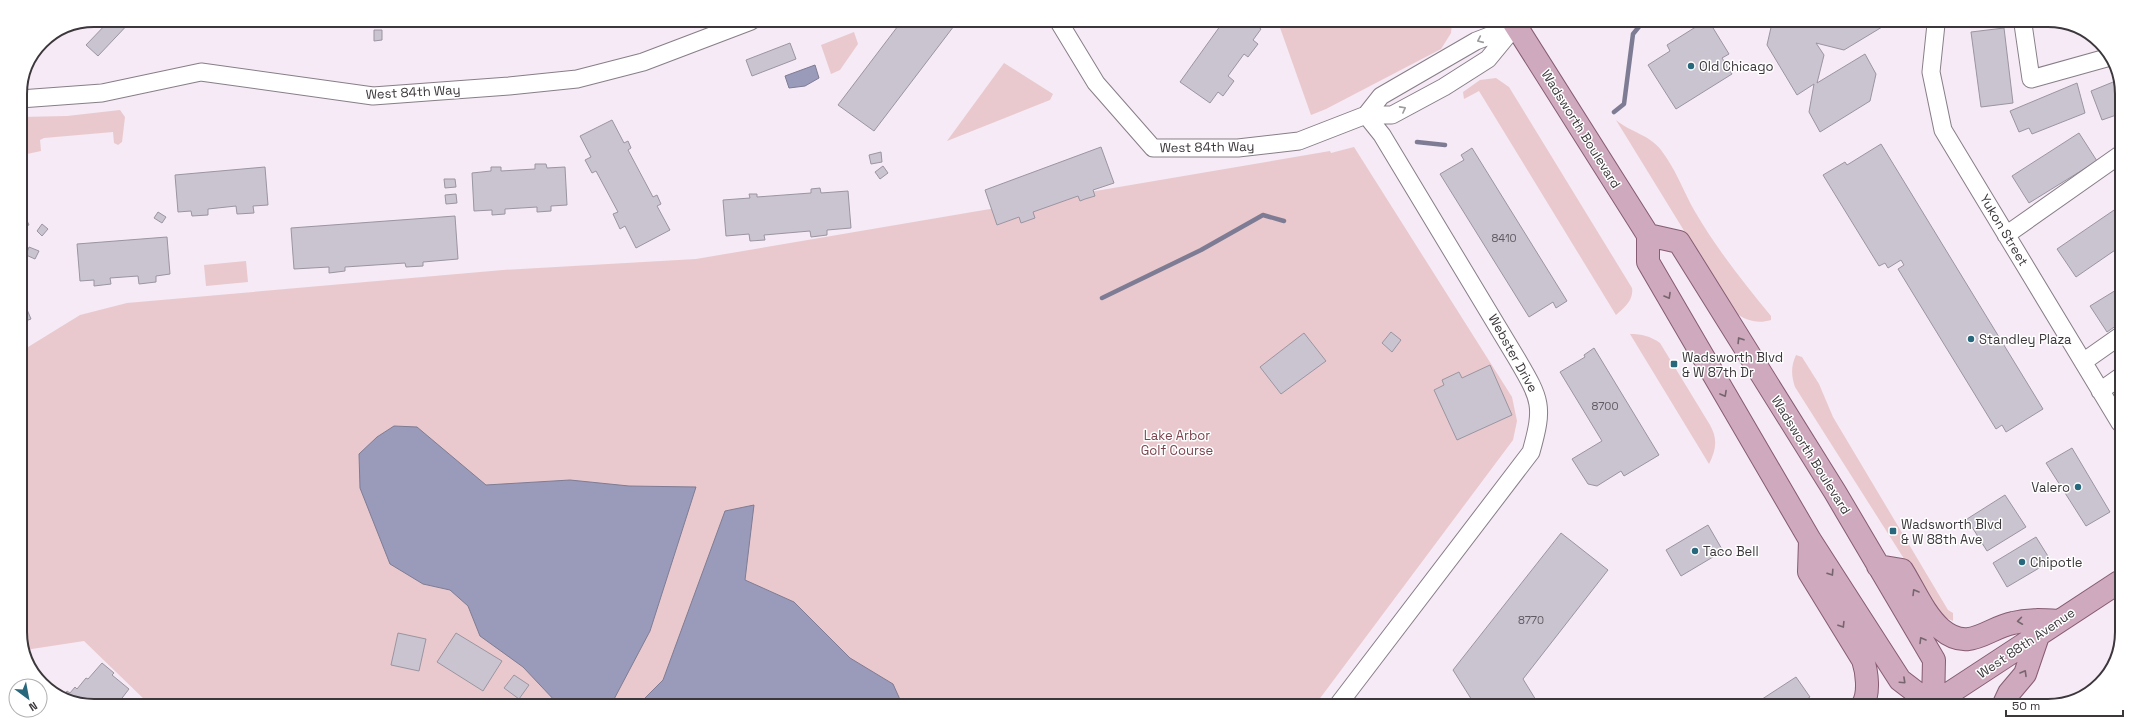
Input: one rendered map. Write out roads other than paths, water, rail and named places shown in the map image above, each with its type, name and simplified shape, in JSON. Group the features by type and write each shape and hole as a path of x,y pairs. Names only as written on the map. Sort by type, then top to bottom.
{"main road":[{"name":"Wadsworth Boulevard","path":"1519,27 1648,235 1679,242 1835,492 1934,660 1931,699"},
{"path":"1648,235 1648,262 1810,540 1900,680 1923,699"},
{"path":"1810,540 1809,572 1863,660 1867,671 1865,699"},
{"path":"1878,566 1902,570 1931,617 1941,629 1953,637 1982,637 2011,623 2034,619 2059,620"},
{"name":"West 88th Avenue","path":"1939,699 2115,585"},
{"path":"2006,699 2009,693 2024,674 2039,633"}],"street":[{"name":"West 84th Way","path":"27,98 102,93 201,72 373,96 516,86 577,79 643,62 735,27"},
{"name":"West 84th Way","path":"1062,27 1096,83 1153,148 1238,148 1299,141 1366,115 1392,115 1444,87 1488,59 1515,27"},
{"path":"1366,115 1381,96 1476,41 1510,27"},
{"name":"Yukon Street","path":"1936,27 1931,72 1943,130 2115,415"},
{"path":"2024,27 2031,79 2104,59"},
{"name":"Webster Drive","path":"1343,699 1531,452 1538,426 1540,410 1536,392 1517,359 1382,135 1366,115"},
{"path":"2006,235 2115,158"},
{"path":"2083,362 2115,340"},
{"path":"2100,391 2115,380"}],"water":[{"path":"815,65 819,78 805,86 789,88 785,76"},
{"path":"394,426 417,427 486,485 570,480 629,486 696,487 650,631 614,699 553,699 523,667 480,636 468,606 450,590 423,584 390,564 360,488 359,454 377,437"},
{"path":"754,505 745,580 794,602 850,658 893,684 900,699 644,699 663,680 725,511"}],"waterway":[{"path":"1614,112 1624,104 1633,34 1639,27"},
{"path":"1417,142 1445,145"},
{"path":"1102,298 1201,250 1263,215 1284,221"}],"place":[{"name":"Old Chicago","path":"1691,66"},
{"name":"Standley Plaza","path":"1971,339"},
{"name":"Wadsworth Blvd & W 87th Dr","path":"1674,364"},
{"name":"Valero","path":"2078,487"},
{"name":"Wadsworth Blvd & W 88th Ave","path":"1893,531"},
{"name":"Taco Bell","path":"1695,551"},
{"name":"Chipotle","path":"2022,562"}],"park label":[{"name":"Lake Arbor Golf Course","path":"1177,442"}]}
